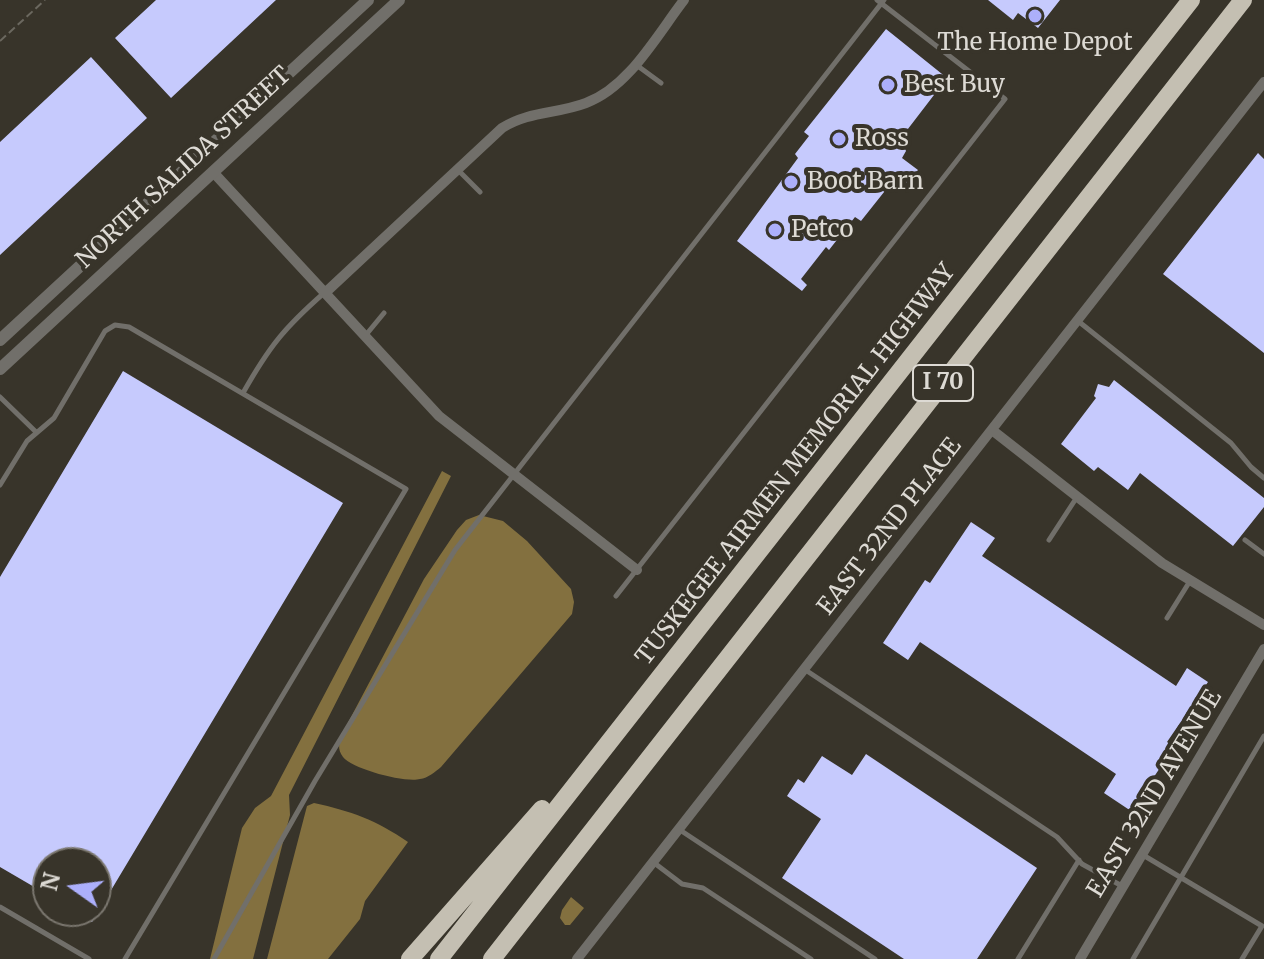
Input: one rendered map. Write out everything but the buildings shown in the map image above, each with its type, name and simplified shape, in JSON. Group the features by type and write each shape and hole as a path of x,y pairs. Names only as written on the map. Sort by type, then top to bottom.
{"highway":[{"name":"TUSKEGEE AIRMEN MEMORIAL HIGHWAY","path":"439,959 1191,0"},
{"name":"I 70","path":"492,959 1243,0"},
{"path":"410,959 666,669"},
{"path":"502,959 644,767"}],"street":[{"name":"NORTH SALIDA STREET","path":"0,340 368,0"},
{"name":"NORTH SALIDA STREET","path":"0,369 399,0"},
{"path":"325,293 487,141 513,121 573,107 596,98 619,80 684,0"},
{"name":"EAST 32ND PLACE","path":"577,959 1264,82"},
{"path":"213,172 439,416 637,570"},
{"path":"992,430 1190,581 1264,625"},
{"name":"EAST 32ND AVENUE","path":"1080,959 1264,649"}],"lane":[{"path":"214,959 432,584 513,473 881,1 1005,99 616,596"},
{"path":"634,64 661,83"},
{"path":"457,169 480,192"},
{"path":"243,394 267,350 288,325 325,293"},
{"path":"365,336 384,313"},
{"path":"1077,321 1231,443 1264,478"},
{"path":"0,485 27,441 54,418 105,331 115,325 129,327 406,489 125,959"},
{"path":"0,397 36,432"},
{"path":"1049,540 1077,497"},
{"path":"1245,540 1264,554"},
{"path":"1167,618 1190,581"},
{"path":"804,669 1057,837 1079,860 1123,887"},
{"path":"1133,959 1264,736"},
{"path":"679,829 875,959"},
{"path":"1142,854 1263,925 1242,959"},
{"path":"1018,959 1079,860"},
{"path":"653,862 682,884 703,888 811,959"},
{"path":"0,907 89,959"}],"path":[{"path":"0,41 45,0"}],"shaded area":[{"path":"442,471 451,476 289,795 290,815 253,959 210,959 242,828 255,808 271,796"},
{"path":"479,515 503,521 527,541 571,589 574,602 572,614 434,773 420,779 403,779 348,762 339,746 342,734 424,579 457,530 466,520"},
{"path":"314,803 363,817 408,842 365,901 360,919 328,959 267,959 307,806"},
{"path":"571,897 584,908 570,925 565,925 560,918"}],"place":[{"name":"The Home Depot","path":"1035,16"},
{"name":"Best Buy","path":"888,85"},
{"name":"Ross","path":"839,139"},
{"name":"Boot Barn","path":"791,182"},
{"name":"Petco","path":"775,230"}]}
